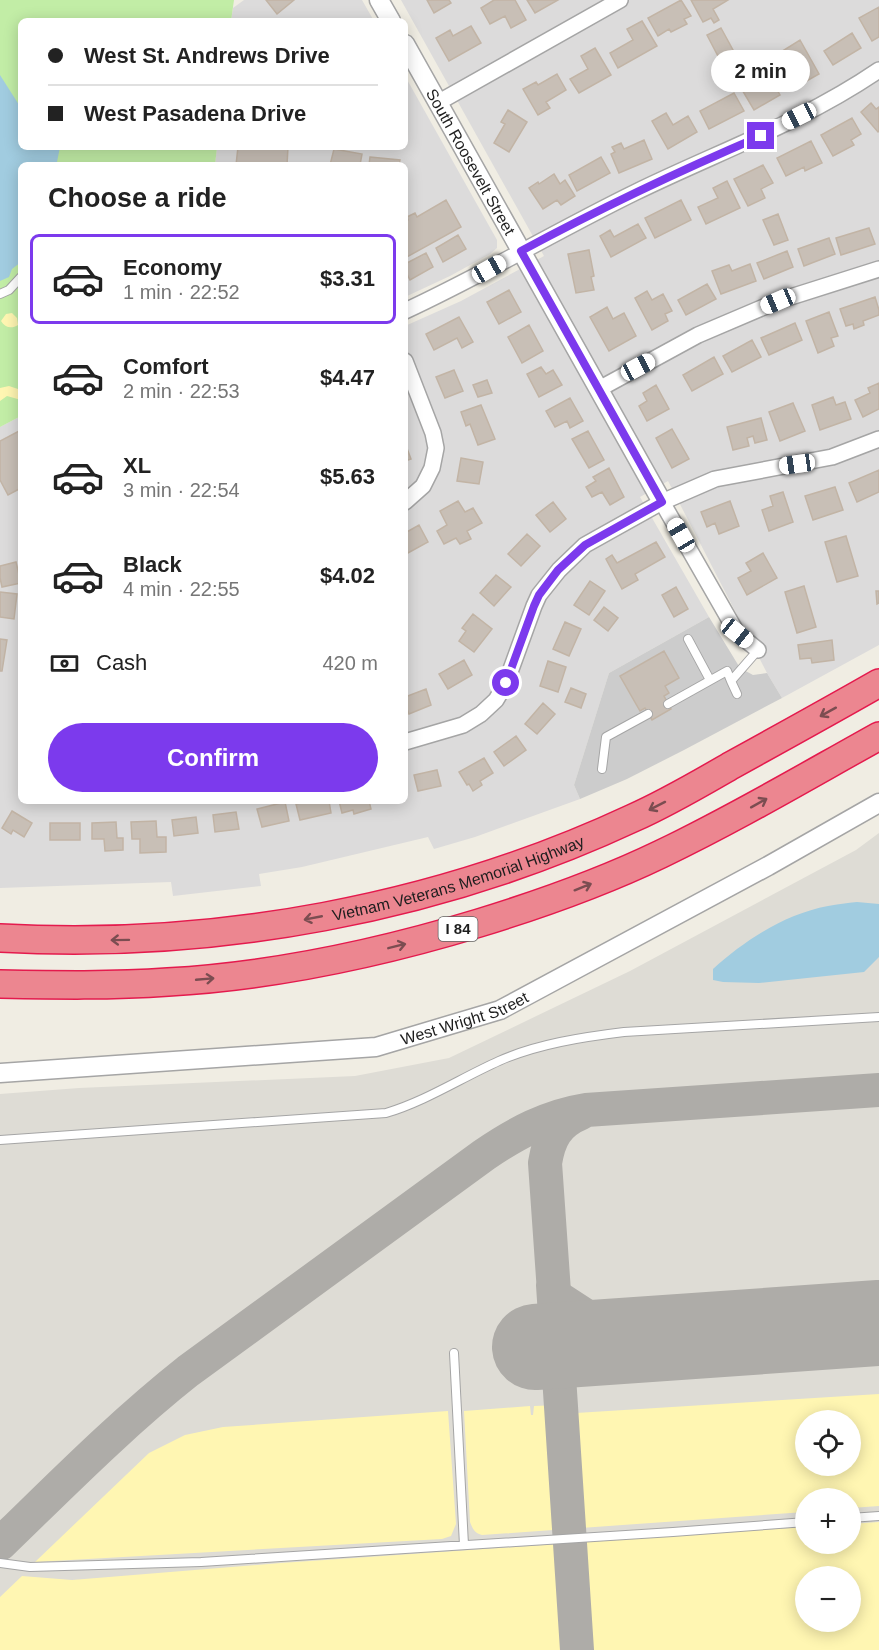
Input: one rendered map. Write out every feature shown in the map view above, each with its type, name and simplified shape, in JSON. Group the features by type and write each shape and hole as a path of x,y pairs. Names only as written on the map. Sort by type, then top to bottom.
{"highway":[{"name":"Vietnam Veterans Memorial Highway","path":"0,936 33,940 193,936 268,926 370,907 418,895 520,864 633,818 879,683"},
{"name":"I 84","path":"0,984 76,985 168,982 275,970 358,955 412,942 510,913 580,888 661,854 879,736"},
{"path":"0,996 168,982"}],"street":[{"path":"379,0 390,18"},
{"path":"439,102 616,1"},
{"name":"South Roosevelt Street","path":"408,49 737,633 758,650"},
{"path":"408,310 457,287 591,214 761,136 838,96 879,70"},
{"path":"598,389 698,335 778,301 879,269"},
{"path":"408,369 433,433 436,448 432,468 423,486 408,499"},
{"path":"408,741 463,725 482,714 496,700 506,683 539,595 558,570 585,545 662,502 715,479 832,457 879,439"},
{"name":"West Wright Street","path":"0,1073 376,1047 500,1010 768,866 879,803"}],"lane":[{"path":"0,294 9,290 18,281"},
{"path":"688,639 710,680"},
{"path":"731,681 758,650"},
{"path":"668,704 727,671 737,694"},
{"path":"602,769 606,737 648,714"},
{"path":"0,1140 386,1113 404,1108 501,1060 543,1046 586,1037 624,1032 879,1017"},
{"path":"454,1353 464,1545"},
{"path":"861,1517 879,1516"},
{"path":"0,1563 30,1567 201,1562 795,1523"}],"shaded area":[{"path":"244,0 362,0 372,18 231,18 233,8"},
{"path":"401,0 879,0 879,645 782,698 668,481 640,497 709,617 609,673 574,785 580,799 475,837 434,849 428,837 302,867 259,874 261,886 173,896 171,882 0,888 0,427 18,418 18,804 408,804 408,325 461,301 544,256"},
{"path":"408,81 497,240 497,248 450,276 408,296 408,162 215,162 217,150 408,150"},
{"path":"709,617 740,668 753,675 767,673 782,698 627,779 580,799 574,785 609,673"},
{"path":"879,833 879,1650 0,1650 0,1094 79,1088 355,1076 449,1058 630,971 856,850"}],"green space":[{"path":"0,0 234,0 231,18 18,18 18,150 217,150 215,162 18,162 18,418 0,427"}],"sand":[{"path":"12,313 17,318 18,325 9,327 4,325 1,321 6,314"},
{"path":"9,386 18,389 18,399 7,396 0,401 0,388"},
{"path":"879,1394 879,1506 861,1507 861,1488 795,1488 795,1513 482,1535 476,1532 470,1522 464,1411 530,1406 531,1415 533,1415 534,1406 559,1405 560,1414"},
{"path":"448,1411 456,1524 451,1536 442,1539 35,1562 149,1453 185,1435 223,1427"},
{"path":"879,1522 879,1650 0,1650 0,1597 22,1576 72,1580 281,1563 795,1528 795,1554 861,1554 861,1523"}],"water":[{"path":"0,75 18,103 18,150 59,150 57,162 18,162 18,264 12,269 9,277 0,281"},
{"path":"857,902 879,904 879,957 864,972 759,983 713,980 713,969 738,948 766,930 812,910"}],"building":[{"path":"266,0 294,0 277,14"},
{"path":"427,0 449,0 451,3 434,13"},
{"path":"494,0 515,0 526,20 511,28 505,16 490,24 481,8"},
{"path":"527,0 558,0 535,13"},
{"path":"681,0 691,16 684,19 687,24 671,32 669,29 658,36 648,18"},
{"path":"691,0 728,0 713,9 719,20 714,23 711,18 703,22"},
{"path":"879,7 879,37 872,41 859,18"},
{"path":"642,21 657,46 618,68 610,53 633,40 627,29"},
{"path":"471,26 481,43 449,61 436,38 450,30 453,36"},
{"path":"721,28 733,50 719,58 707,35"},
{"path":"852,33 861,48 833,65 824,51"},
{"path":"800,40 819,74 805,82 797,68 787,74 776,55"},
{"path":"595,48 611,75 579,93 570,79 588,69 581,56"},
{"path":"557,74 566,90 546,102 550,108 538,115 523,89 536,82 538,85"},
{"path":"768,74 780,95 754,110 741,88"},
{"path":"734,93 744,111 709,129 700,111"},
{"path":"871,103 876,109 879,107 878,132 861,112"},
{"path":"508,110 527,122 509,152 494,143 505,124 501,122"},
{"path":"666,113 673,125 688,116 697,132 668,149 652,121"},
{"path":"852,118 861,134 851,140 854,145 833,156 821,135"},
{"path":"644,140 652,159 619,173 611,154 615,152 612,147 621,143 624,149"},
{"path":"811,141 822,163 805,171 804,167 786,176 777,158"},
{"path":"238,150 288,150 287,162 236,162"},
{"path":"334,150 362,154 361,162 331,162"},
{"path":"370,157 400,160 400,162 369,162"},
{"path":"601,157 610,173 577,191 569,175"},
{"path":"763,165 773,183 761,189 765,198 748,206 734,179"},
{"path":"554,174 560,184 565,180 575,196 561,205 557,200 543,209 529,188"},
{"path":"727,181 740,208 706,224 698,207 718,198 713,188"},
{"path":"446,200 461,227 408,256 408,216 415,213 417,217"},
{"path":"681,200 691,220 655,238 645,218"},
{"path":"778,214 788,240 774,245 763,220"},
{"path":"638,224 646,238 611,257 600,236 610,230 614,237"},
{"path":"869,228 875,244 841,255 836,238"},
{"path":"458,235 466,249 443,262 436,248"},
{"path":"829,238 835,254 804,266 798,249"},
{"path":"589,250 594,290 576,293 568,254"},
{"path":"787,251 793,267 764,279 757,263"},
{"path":"426,253 433,267 410,280 408,262"},
{"path":"750,264 756,281 721,294 712,271 729,265 732,271"},
{"path":"707,284 716,299 686,315 678,300"},
{"path":"509,290 521,312 499,324 487,302"},
{"path":"647,291 652,300 663,294 672,311 665,314 668,321 652,330 635,298"},
{"path":"875,297 879,315 863,321 864,325 854,329 853,324 846,326 840,309"},
{"path":"607,307 613,319 624,313 636,336 609,351 590,317"},
{"path":"829,312 838,336 831,338 834,346 818,353 806,321"},
{"path":"459,317 473,342 462,348 457,338 434,350 426,334"},
{"path":"795,323 802,340 769,355 761,338"},
{"path":"529,325 543,351 522,363 508,337"},
{"path":"752,340 761,357 732,372 723,356"},
{"path":"714,357 723,374 692,391 683,375"},
{"path":"541,367 546,374 553,370 562,385 539,397 527,374"},
{"path":"454,370 463,391 445,398 436,377"},
{"path":"487,380 492,393 478,397 473,385"},
{"path":"879,383 879,409 863,417 855,400 870,393 868,388"},
{"path":"656,385 669,409 647,421 639,406 647,401 643,393"},
{"path":"833,397 836,405 845,402 851,419 820,430 812,405"},
{"path":"570,398 583,421 570,428 567,421 555,427 546,411"},
{"path":"793,403 805,431 780,441 769,412"},
{"path":"481,405 495,439 478,445 470,424 466,426 461,412"},
{"path":"761,418 767,440 755,443 753,436 747,438 749,446 733,450 727,427"},
{"path":"672,429 689,459 672,468 656,438"},
{"path":"588,431 604,460 589,468 572,439"},
{"path":"18,432 18,490 8,495 0,480 0,441"},
{"path":"461,458 483,462 479,484 457,481"},
{"path":"609,468 624,497 610,505 602,492 592,497 586,487 596,481 593,477"},
{"path":"879,470 879,492 857,502 849,483"},
{"path":"835,487 843,510 813,520 805,496"},
{"path":"783,492 793,522 769,531 762,510 773,506 770,496"},
{"path":"458,501 465,512 473,508 482,523 467,531 471,539 460,544 456,538 444,544 437,531 447,525 440,511"},
{"path":"730,501 739,526 719,534 715,523 707,527 701,512"},
{"path":"553,502 566,519 550,532 536,515"},
{"path":"419,525 428,542 408,553 408,531"},
{"path":"527,534 540,546 521,566 508,554"},
{"path":"846,536 858,576 837,582 825,542"},
{"path":"656,542 665,557 635,574 638,580 622,589 606,559 612,555 617,563"},
{"path":"763,553 777,578 747,595 738,578 751,571 746,563"},
{"path":"16,562 18,584 2,587 0,566"},
{"path":"496,575 511,587 494,606 480,593"},
{"path":"590,581 605,591 589,615 574,605"},
{"path":"804,586 816,627 797,633 785,592"},
{"path":"676,587 688,609 674,617 662,595"},
{"path":"876,591 879,591 879,603 877,604"},
{"path":"0,592 17,594 14,619 0,617"},
{"path":"604,607 618,618 608,631 594,620"},
{"path":"473,614 492,629 474,652 459,641 466,631 462,628"},
{"path":"565,622 581,629 569,656 553,649"},
{"path":"0,639 7,640 2,671 0,671"},
{"path":"832,640 834,660 812,663 811,658 800,659 798,645"},
{"path":"664,651 679,678 665,686 669,693 664,696 671,709 652,720 645,708 640,711 620,676"},
{"path":"464,660 472,675 448,689 439,674"},
{"path":"548,661 566,667 558,692 540,686"},
{"path":"571,688 586,694 581,708 565,702"},
{"path":"426,689 431,705 409,714 408,696"},
{"path":"543,703 555,714 537,734 525,724"},
{"path":"516,736 526,750 504,766 494,752"},
{"path":"484,758 493,773 480,781 482,785 473,791 459,772"},
{"path":"437,770 441,786 418,791 414,775"},
{"path":"285,804 289,821 262,827 257,809"},
{"path":"296,804 330,804 331,813 300,820"},
{"path":"340,804 370,804 371,809 354,814 353,810 342,813"},
{"path":"12,811 32,823 24,837 13,830 11,834 2,828"},
{"path":"236,812 239,829 215,832 213,815"},
{"path":"196,817 198,833 174,836 172,820"},
{"path":"156,821 157,837 166,837 166,852 140,853 140,839 132,839 131,822"},
{"path":"116,822 117,838 123,838 123,850 105,851 104,839 92,839 92,823"},
{"path":"50,823 80,823 80,840 50,840"}],"taxiway":[{"path":"0,1544 115,1433 188,1371 484,1155 520,1133 559,1116 586,1110 879,1090"},
{"path":"581,1113 566,1122 556,1132 549,1146 545,1163 554,1292 560,1299 623,1340"},
{"path":"553,1285 577,1650"}],"runway":[{"path":"535,1347 879,1323"}],"route":[{"path":"506,683 539,595 558,570 585,545 662,502 521,251 670,176 761,136"}]}
